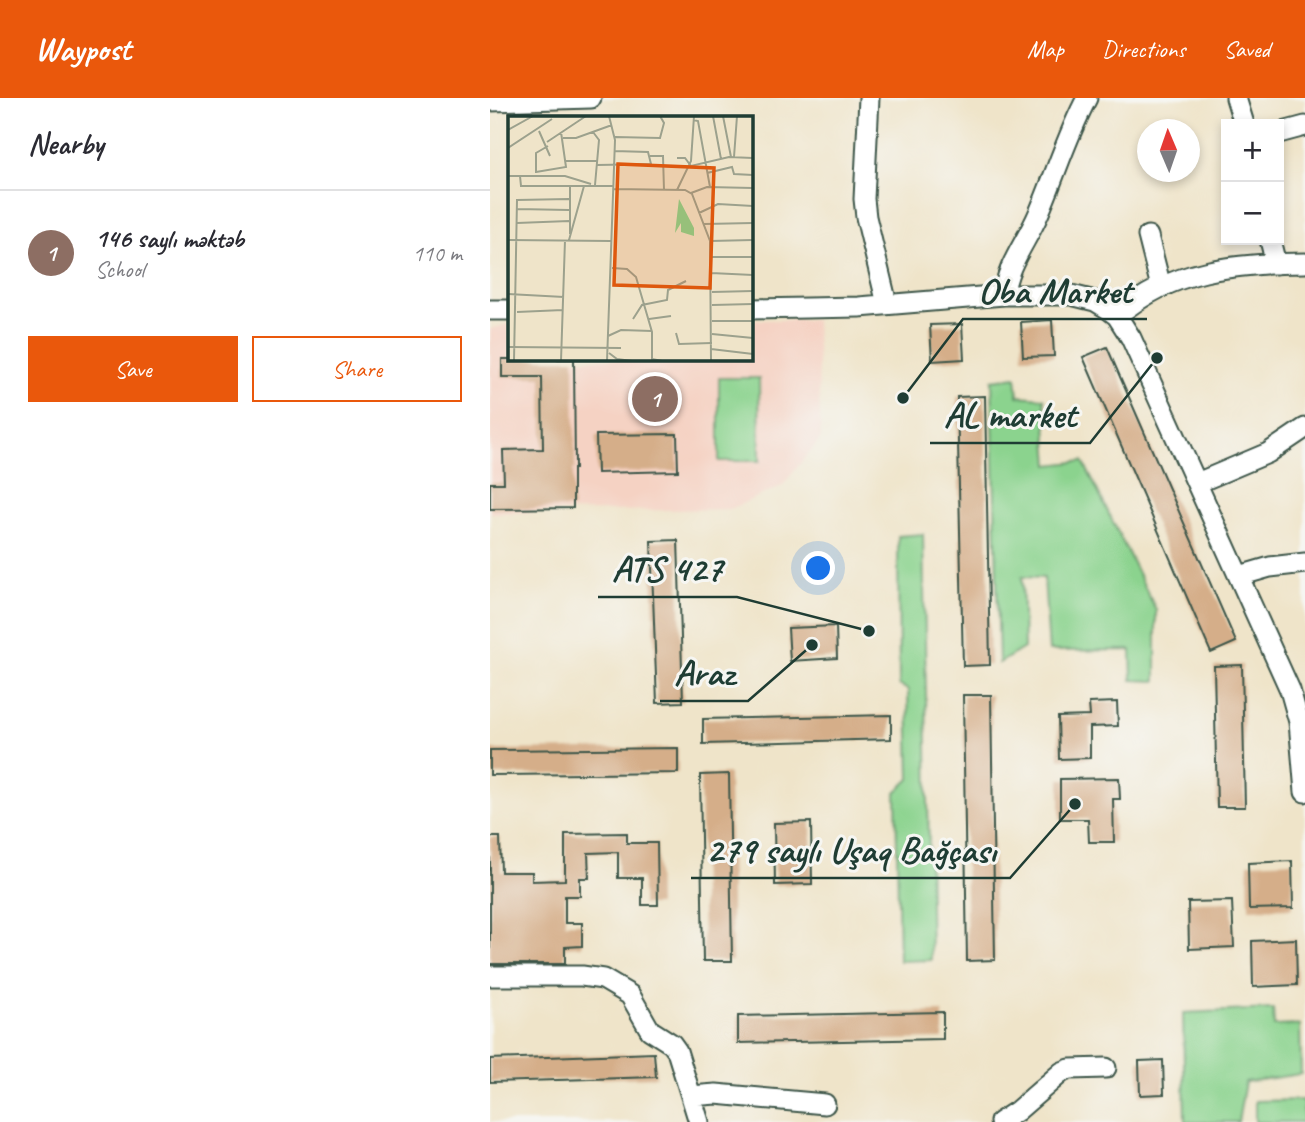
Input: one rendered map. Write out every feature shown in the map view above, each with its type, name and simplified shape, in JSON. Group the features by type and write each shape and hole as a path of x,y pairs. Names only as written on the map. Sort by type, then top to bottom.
{"street":[{"path":"490,100 592,98"},
{"path":"869,98 864,199 887,304"},
{"path":"1004,295 1008,274 1040,211 1069,133 1087,98"},
{"path":"1236,98 1242,119"},
{"path":"1284,132 1305,126"},
{"path":"1148,236 1161,287"},
{"path":"1271,245 1276,264"},
{"path":"1117,316 1129,305 1161,287 1210,270 1256,264 1305,263"},
{"path":"752,309 887,304 1004,295 1071,295 1095,301 1117,316 1131,338 1286,680 1302,722 1305,792"},
{"path":"490,310 508,310"},
{"path":"1197,483 1268,453 1305,428"},
{"path":"1239,576 1270,567 1305,563"},
{"path":"490,976 603,978 631,995 650,1030 672,1044 677,1051 699,1122"},
{"path":"1000,1122 1017,1111 1062,1072 1070,1069 1107,1068"},
{"path":"691,1096 716,1094 825,1104"}],"shaded area":[{"path":"752,320 816,320 821,438 782,486 730,509 490,513 490,329 508,324 508,360 752,360"}],"green space":[{"path":"1016,377 1018,396 1044,398 1049,465 1083,461 1156,610 1156,681 1132,680 1131,650 1049,651 1044,578 1022,577 1024,648 999,663 992,380"},
{"path":"719,378 759,378 760,461 719,461"},
{"path":"923,534 931,960 899,961 896,792 910,779 908,690 899,685 898,536"},
{"path":"1273,1009 1274,1026 1300,1025 1301,1074 1245,1082 1238,1122 1185,1122 1183,1013"},
{"path":"1303,1100 1304,1122 1255,1122 1255,1101"}],"building":[{"path":"1052,320 1054,356 1023,357 1021,322"},
{"path":"962,324 964,359 932,361 930,325"},
{"path":"1107,347 1236,642 1211,653 1083,357"},
{"path":"502,359 574,360 573,508 490,509 490,483 504,483 503,450 543,449 542,377 502,377"},
{"path":"985,396 990,665 963,666 957,397"},
{"path":"677,434 678,471 597,473 596,435"},
{"path":"678,540 683,702 657,703 651,541"},
{"path":"836,626 837,658 790,661 788,628"},
{"path":"1242,665 1245,807 1217,807 1214,666"},
{"path":"963,695 991,695 995,960 967,961"},
{"path":"1117,702 1118,726 1090,727 1090,758 1059,759 1058,717 1090,716 1089,703"},
{"path":"891,715 891,739 703,744 703,719"},
{"path":"678,748 678,773 490,775 490,750"},
{"path":"729,774 732,961 703,961 700,775"},
{"path":"1119,778 1120,799 1113,799 1114,842 1089,842 1088,819 1060,819 1060,779"},
{"path":"811,822 812,884 775,885 774,823"},
{"path":"627,833 627,843 657,843 658,905 642,905 642,878 618,878 618,852 588,853 589,878 580,878 580,896 565,896 565,923 582,923 582,946 565,947 565,964 490,964 490,837 500,837 501,872 532,872 532,881 565,880 565,834"},
{"path":"1292,861 1293,908 1249,909 1248,863"},
{"path":"1232,901 1234,947 1189,949 1188,902"},
{"path":"1296,939 1297,985 1253,987 1252,941"},
{"path":"943,1012 943,1039 738,1043 738,1016"},
{"path":"654,1053 656,1077 490,1082 490,1059"},
{"path":"1163,1060 1164,1094 1140,1095 1139,1061"}],"place":[{"name":"AL market","path":"1157,358"},
{"name":"Oba Market","path":"903,398"},
{"name":"146 saylı məktəb","path":"655,399"},
{"name":"ATS 427","path":"869,631"},
{"name":"Araz","path":"812,645"},
{"name":"279 saylı Uşaq Bağçası","path":"1075,804"}]}
